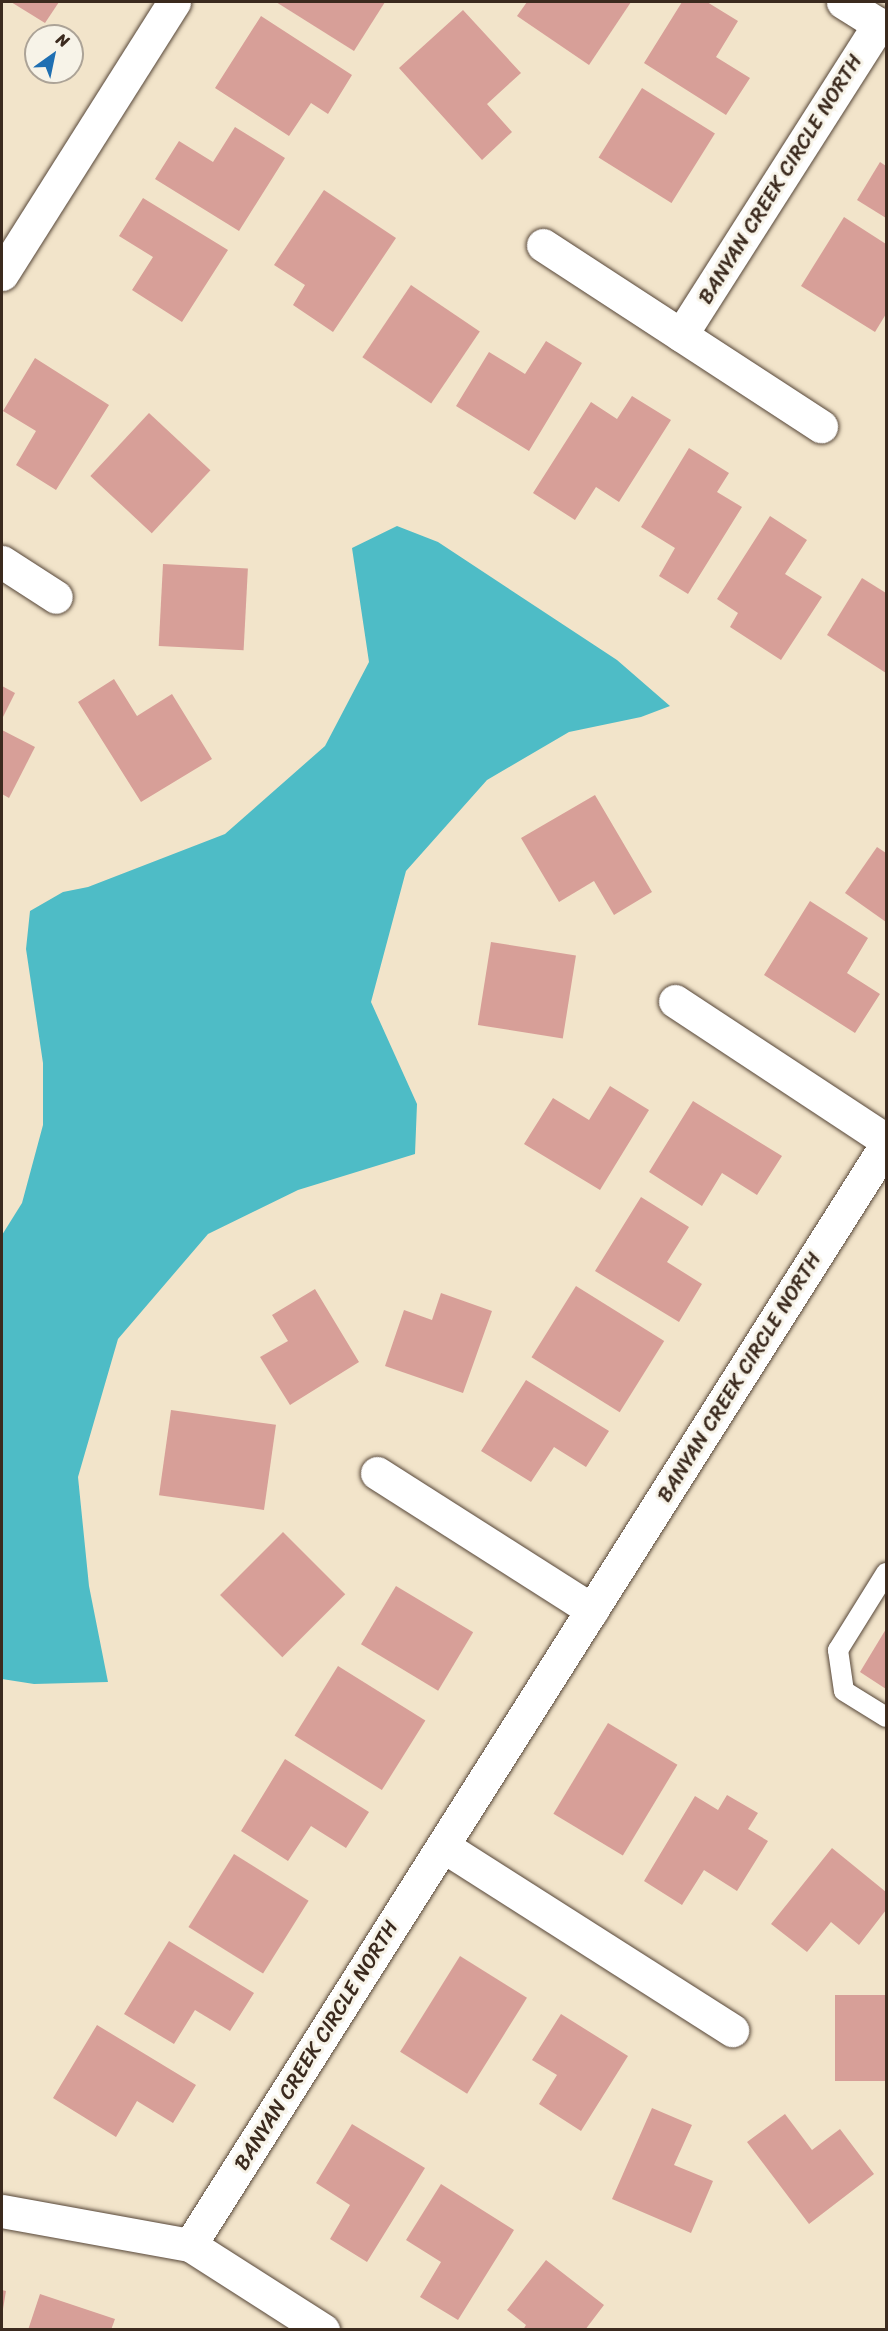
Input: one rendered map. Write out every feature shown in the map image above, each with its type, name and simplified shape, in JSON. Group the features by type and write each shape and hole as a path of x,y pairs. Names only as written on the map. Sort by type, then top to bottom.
{"street":[{"path":"2,274 174,2"},
{"name":"BANYAN CREEK CIRCLE NORTH","path":"681,335 883,27 843,2"},
{"path":"543,245 821,426"},
{"path":"2,562 56,597"},
{"path":"675,1001 886,1140"},
{"name":"BANYAN CREEK CIRCLE NORTH","path":"190,2245 886,1145"},
{"path":"377,1473 592,1610"},
{"path":"442,1846 732,2030"},
{"path":"2,2211 190,2245 323,2330"}],"lane":[{"path":"886,1573 838,1650 844,1691 886,1718"}],"water":[{"path":"397,526 438,542 617,660 670,706 641,717 569,732 487,780 406,871 371,1002 417,1104 415,1154 298,1190 208,1234 118,1339 78,1477 89,1586 108,1682 34,1684 2,1679 2,1235 22,1203 43,1125 43,1063 26,949 30,911 63,892 88,887 225,834 325,746 369,662 352,548"}],"building":[{"path":"11,2 59,2 45,23"},
{"path":"276,2 385,2 354,51"},
{"path":"527,2 631,2 589,65 517,16"},
{"path":"682,2 707,2 738,21 716,57 750,78 726,115 644,63"},
{"path":"463,10 521,73 487,104 512,132 482,160 399,68"},
{"path":"261,16 352,75 328,114 311,103 289,136 215,88"},
{"path":"642,88 715,134 671,203 599,158"},
{"path":"235,127 285,158 239,231 155,179 179,141 213,162"},
{"path":"880,162 886,166 886,218 857,200"},
{"path":"324,190 396,238 333,332 293,305 305,285 274,265"},
{"path":"143,198 228,250 182,322 132,290 153,257 119,236"},
{"path":"844,217 886,244 886,314 875,332 801,286"},
{"path":"411,285 480,331 431,404 362,357"},
{"path":"546,341 582,363 529,451 456,406 489,352 525,374"},
{"path":"35,358 109,405 56,490 16,465 36,431 3,411"},
{"path":"632,396 671,420 619,502 596,487 575,520 533,493 591,402 617,419"},
{"path":"149,413 210,470 152,533 90,476"},
{"path":"689,448 729,473 717,492 742,507 688,594 659,576 675,548 641,527"},
{"path":"770,516 807,540 785,574 822,597 781,660 730,627 738,613 717,599"},
{"path":"163,564 248,568 244,650 159,646"},
{"path":"862,578 886,593 886,673 827,635"},
{"path":"114,679 137,716 172,694 212,759 141,802 78,702"},
{"path":"2,686 15,693 2,719"},
{"path":"2,730 35,747 9,798 2,794"},
{"path":"595,795 652,892 614,915 594,881 559,902 521,838"},
{"path":"877,847 886,853 886,922 845,893"},
{"path":"810,901 868,938 847,973 880,994 855,1033 764,975"},
{"path":"491,942 576,955 563,1038 478,1025"},
{"path":"610,1086 649,1110 600,1190 524,1144 553,1098 589,1120"},
{"path":"693,1101 782,1156 757,1195 722,1173 702,1206 649,1172"},
{"path":"641,1197 689,1227 667,1262 702,1284 679,1322 595,1271"},
{"path":"576,1286 664,1341 620,1412 531,1357"},
{"path":"315,1289 359,1362 290,1405 260,1357 288,1341 272,1315"},
{"path":"441,1293 492,1311 463,1393 385,1366 404,1310 432,1320"},
{"path":"526,1380 609,1431 586,1467 554,1447 531,1482 481,1451"},
{"path":"171,1410 276,1425 264,1510 159,1495"},
{"path":"283,1532 345,1594 282,1657 220,1595"},
{"path":"396,1586 473,1632 438,1691 361,1644"},
{"path":"886,1629 886,1689 860,1672"},
{"path":"338,1666 425,1721 382,1790 295,1736"},
{"path":"608,1723 677,1765 623,1856 553,1814"},
{"path":"285,1759 369,1812 346,1848 311,1826 288,1861 241,1831"},
{"path":"727,1795 758,1813 748,1829 768,1841 737,1891 704,1870 682,1905 644,1881 695,1796 718,1810"},
{"path":"832,1848 886,1892 886,1910 859,1945 831,1922 807,1952 771,1924"},
{"path":"234,1854 309,1901 263,1974 188,1927"},
{"path":"169,1941 254,1993 230,2031 195,2010 174,2044 124,2014"},
{"path":"460,1956 527,1998 467,2094 400,2052"},
{"path":"835,1995 886,1995 886,2081 835,2081"},
{"path":"561,2014 628,2056 581,2131 539,2104 557,2075 532,2060"},
{"path":"97,2025 196,2085 173,2123 137,2101 116,2137 53,2098"},
{"path":"652,2108 692,2125 674,2165 713,2181 691,2233 612,2199"},
{"path":"785,2114 812,2150 840,2129 874,2174 809,2224 747,2142"},
{"path":"352,2124 425,2168 367,2262 330,2239 350,2205 316,2183"},
{"path":"441,2184 514,2230 458,2320 420,2297 441,2262 406,2240"},
{"path":"546,2260 604,2305 585,2330 523,2330 526,2325 507,2310"},
{"path":"2,2290 6,2291 3,2309 2,2309"},
{"path":"40,2294 115,2319 111,2330 28,2330"}]}
